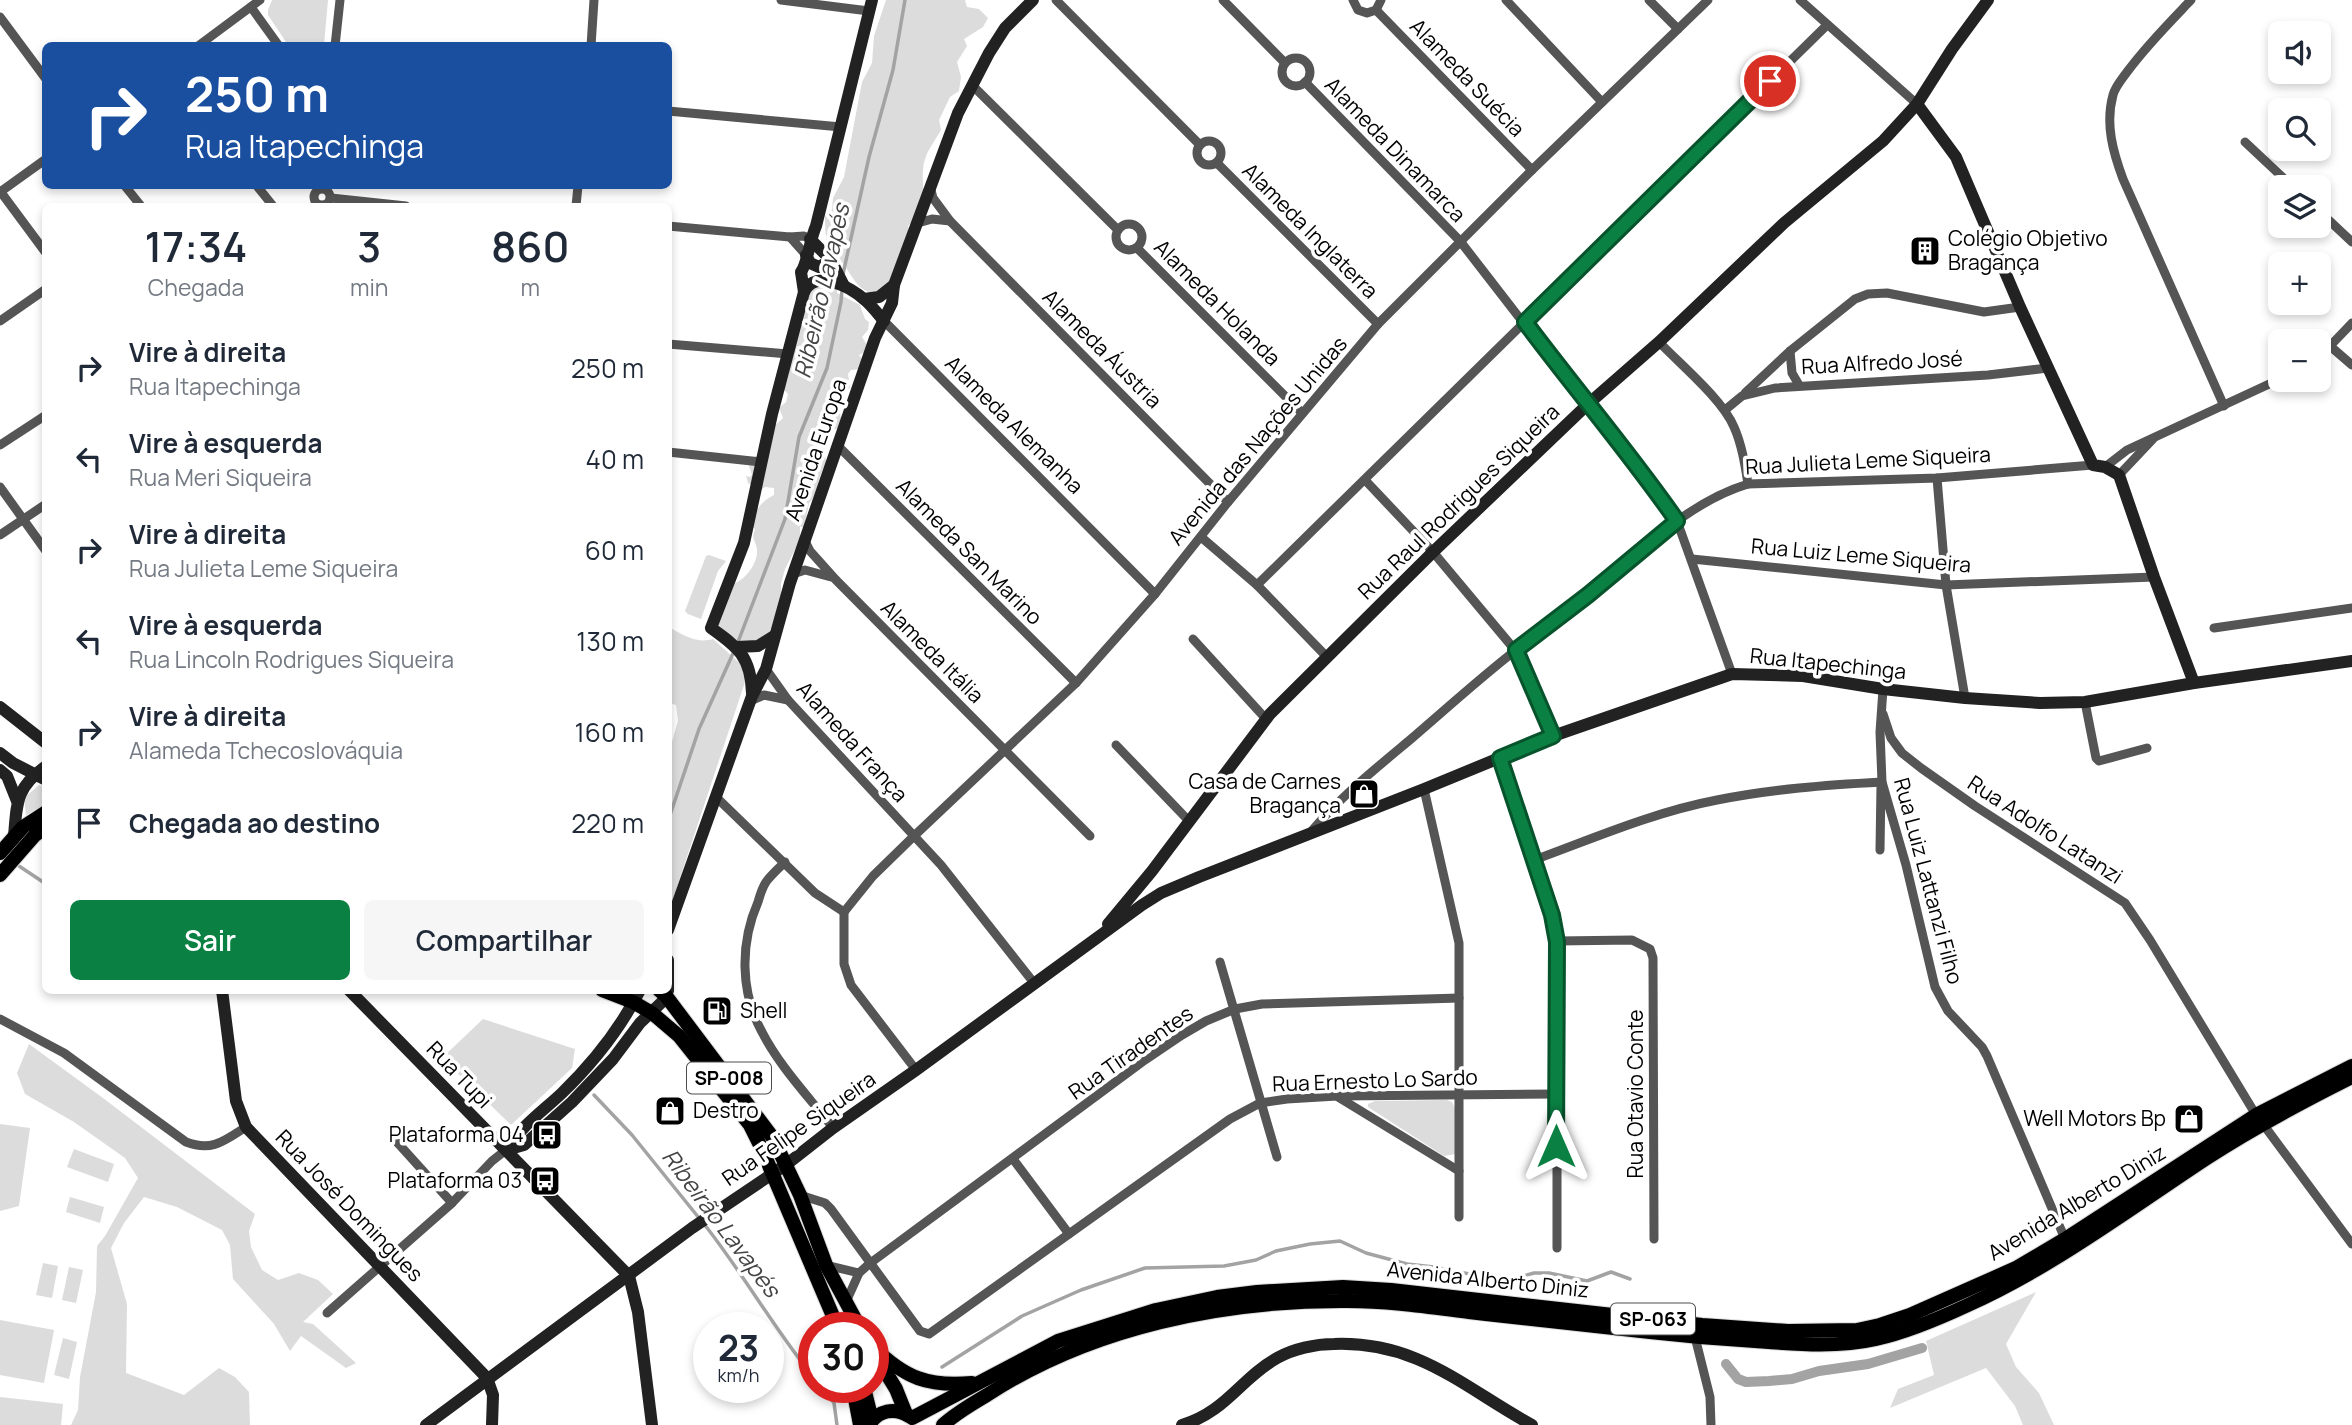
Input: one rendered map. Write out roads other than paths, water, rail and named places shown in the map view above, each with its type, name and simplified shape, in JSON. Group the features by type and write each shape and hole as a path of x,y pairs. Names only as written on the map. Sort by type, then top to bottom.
{"main road":[{"path":"0,853 15,836 42,824"},
{"path":"0,875 42,825"},
{"name":"SP-008","path":"667,994 774,1138 800,1195 826,1265 851,1312"},
{"name":"SP-008","path":"637,996 684,1041 750,1125 831,1312"},
{"name":"Avenida Alberto Diniz","path":"867,1423 888,1411 912,1419 1058,1341 1110,1324 1156,1310 1217,1297 1293,1289 1343,1287 1391,1290 1775,1331 1857,1330 1910,1315 2016,1268 2352,1066"},
{"name":"Avenida Alberto Diniz","path":"943,1425 1017,1375 1052,1358 1138,1329 1244,1307 1297,1302 1402,1304 1695,1337 1825,1344 1856,1343 1908,1331 1993,1294 2043,1267 2260,1120 2352,1077"},
{"name":"SP-063","path":"889,1362 914,1377 933,1384 981,1383"},
{"path":"889,1377 912,1419"},
{"path":"858,1403 867,1423"},
{"path":"865,1403 867,1423"}],"street":[{"path":"203,42 260,0"},
{"path":"335,42 340,0"},
{"path":"591,42 594,0"},
{"path":"781,0 870,5 813,241 801,272 804,292"},
{"name":"Avenida Europa","path":"672,919 751,699 766,669 793,574 837,445 875,338 892,303 894,285 958,114 1005,28 1033,0"},
{"name":"Alameda Inglaterra","path":"1056,0 1200,145"},
{"name":"Alameda Dinamarca","path":"1223,0 1285,62"},
{"name":"Alameda Suécia","path":"1353,0 1355,7 1363,13 1376,10 1532,170"},
{"path":"1376,10 1381,0"},
{"path":"1506,0 1602,102"},
{"path":"1649,0 1678,29"},
{"name":"Avenida das Nações Unidas","path":"844,912 873,876 1076,683 1155,594 1302,412 1378,324 1708,0"},
{"path":"1800,0 1917,104 1956,157 2048,368 2099,466 2119,475 2194,683"},
{"name":"Rua Raul Rodrigues Siqueira","path":"1099,936 1152,871 1266,719 1326,656 1587,405 1659,342 1784,223 1883,141 1917,104 1952,49 1988,0"},
{"path":"2191,0 2145,48 2113,94 2110,137 2123,179 2224,406"},
{"path":"251,7 276,42"},
{"path":"0,18 42,74"},
{"path":"1257,585 1827,25"},
{"name":"Alameda Dinamarca","path":"1297,58 1306,62 1310,74 1306,82 1297,86 1287,84 1282,76 1285,62 1297,58"},
{"name":"Alameda Dinamarca","path":"1306,82 1460,241 1648,479 1677,521 1732,674"},
{"name":"Alameda Holanda","path":"972,85 1118,229"},
{"path":"672,111 841,127"},
{"name":"Alameda Inglaterra","path":"1207,141 1218,145 1222,152 1217,163 1209,166 1202,163 1197,156 1200,145 1207,141"},
{"path":"2245,142 2280,175"},
{"path":"42,162 0,191 42,248"},
{"name":"Alameda Inglaterra","path":"1217,163 1378,324"},
{"path":"128,189 139,203"},
{"path":"259,189 271,203"},
{"path":"326,189 331,198"},
{"name":"Alameda Áustria","path":"931,190 933,198 950,221 1228,502"},
{"path":"328,203 331,198"},
{"path":"331,198 378,203"},
{"path":"918,223 932,219 950,221"},
{"path":"2331,222 2352,242"},
{"name":"Alameda Holanda","path":"1130,224 1139,228 1143,236 1137,248 1129,251 1121,248 1116,238 1118,229 1130,224"},
{"path":"672,226 804,236 813,241"},
{"path":"790,237 810,263 819,267 831,260"},
{"name":"Alameda Alemanha","path":"813,241 831,260 841,282 864,299 1155,594"},
{"name":"Alameda Holanda","path":"1137,248 1302,412"},
{"path":"789,700 764,695 751,699 749,668 737,647 711,628 744,543 761,462 804,292 809,284 816,280 841,282"},
{"path":"875,338 864,299 879,297 894,285"},
{"path":"0,321 42,292"},
{"path":"1742,396 1790,351 1855,299 1868,294 1887,293 1984,312 2020,307"},
{"path":"2331,345 2352,323"},
{"path":"1659,342 1725,410 1742,452 1748,484"},
{"path":"672,344 788,354"},
{"path":"2331,347 2352,365"},
{"path":"1790,351 1792,373 1799,385"},
{"name":"Rua Alfredo José","path":"1725,410 1742,396 1799,385 1988,375 2048,368"},
{"path":"2099,466 2268,385"},
{"path":"0,445 42,418"},
{"path":"2119,475 2154,438"},
{"name":"Alameda San Marino","path":"837,445 1076,683"},
{"path":"672,452 761,462"},
{"name":"Rua Julieta Leme Siqueira","path":"1308,835 1331,808 1360,781 1516,650 1677,521 1731,489 1748,484 1937,478 2099,466"},
{"path":"1937,478 1946,585 1965,698"},
{"path":"1365,480 1433,552 1516,650 1553,736"},
{"path":"0,487 42,545"},
{"path":"0,535 42,507"},
{"path":"1201,537 1257,585 1326,656"},
{"name":"Alameda Itália","path":"805,541 810,551 836,580 1090,836"},
{"name":"Rua Luiz Leme Siqueira","path":"1692,559 1946,585 2154,577"},
{"name":"Alameda Itália","path":"793,574 796,571 808,570 836,580"},
{"path":"2214,628 2352,608"},
{"path":"737,647 758,646 774,636"},
{"path":"1193,639 1266,719"},
{"name":"Rua Itapechinga","path":"1099,936 1161,893 1553,736 1732,674 1802,676 1883,689 2040,703 2085,702 2194,683 2352,662"},
{"name":"Alameda França","path":"766,669 789,700 960,888 1034,983"},
{"name":"Rua Adolfo Latanzi","path":"1883,689 1881,709 1891,737 1902,753 1975,806 2125,903 2260,1120"},
{"path":"2085,702 2097,760 2103,762 2147,748"},
{"path":"0,707 42,740"},
{"name":"Rua Luiz Lattanzi Filho","path":"1881,709 1882,782 1906,865 1935,987 1948,1011 1982,1046 2065,1239"},
{"path":"1116,745 1188,820"},
{"path":"0,753 39,777 23,788 17,801 15,836"},
{"path":"1500,758 1552,915 1557,942 1557,1248"},
{"path":"0,770 7,776 17,801"},
{"path":"1534,860 1636,822 1715,800 1797,786 1882,782 1880,850"},
{"path":"1424,789 1459,943 1459,1217"},
{"path":"716,797 816,892 844,912 844,964 851,985 916,1070"},
{"path":"785,862 766,882 751,918 744,950 744,972 761,1031 832,1128"},
{"path":"1152,871 1161,893"},
{"name":"Rua Felipe Siqueira","path":"426,1425 709,1215 787,1164 832,1128 1099,936"},
{"name":"Rua Otavio Conte","path":"1557,942 1632,940 1650,949 1653,958 1654,1239"},
{"path":"1220,962 1277,1157"},
{"name":"Rua José Domingues","path":"223,994 236,1101 246,1127 487,1378"},
{"name":"Rua Tupi","path":"353,994 629,1276"},
{"path":"506,1150 520,1147 558,1115 613,1059 640,1023 652,1013 664,994"},
{"path":"327,1313 452,1203 506,1150 515,1135 563,1093 601,1053 637,996"},
{"name":"Rua Tiradentes","path":"859,1273 1154,1054 1206,1021 1235,1009 1262,1004 1459,998"},
{"path":"0,1019 64,1053 186,1142 208,1147 219,1144 246,1127"},
{"name":"Rua Ernesto Lo Sardo","path":"869,1264 920,1331 933,1333 1230,1119 1260,1103 1337,1096 1556,1094"},
{"path":"1337,1096 1459,1171"},
{"path":"2260,1120 2352,1244"},
{"path":"396,1141 452,1203"},
{"path":"1013,1159 1069,1234"},
{"path":"800,1195 825,1203 831,1209 869,1264"},
{"path":"826,1265 859,1273 846,1303"},
{"path":"629,1276 638,1312 652,1425"},
{"path":"1695,1337 1710,1397 1711,1425"},
{"path":"1182,1425 1216,1410 1278,1357 1323,1344 1350,1343 1399,1351 1428,1363 1532,1425"},
{"path":"487,1378 493,1395 492,1425"}],"waterway":[{"name":"Ribeirão Lavapés","path":"843,274 869,157 893,70 905,0"},
{"name":"Ribeirão Lavapés","path":"738,642 785,519 799,437 827,368 842,289"},
{"name":"Ribeirão Lavapés","path":"672,809 699,729 735,649"},
{"name":"Ribeirão Lavapés","path":"19,866 42,881"},
{"name":"Ribeirão Lavapés","path":"594,1095 632,1135 699,1218"},
{"name":"Ribeirão Lavapés","path":"704,1224 798,1357"},
{"path":"942,1367 1022,1316 1081,1290 1145,1268 1224,1266 1256,1260 1276,1251 1310,1244 1340,1241 1366,1253 1407,1264 1505,1281 1534,1273 1549,1273 1587,1281 1611,1272 1630,1279"},
{"path":"1726,1364 1738,1379 1746,1382 1769,1381 1868,1364 1922,1348"},
{"name":"Ribeirão Lavapés","path":"834,1403 837,1425"}],"place":[{"name":"Colégio Objetivo Bragança","path":"1925,251"},
{"name":"Casa de Carnes Bragança","path":"1364,794"},
{"name":"Shell","path":"717,1011"},
{"name":"Destro","path":"670,1111"},
{"name":"Well Motors Bp","path":"2189,1119"},
{"name":"Plataforma 04","path":"547,1135"},
{"name":"Plataforma 03","path":"545,1181"}]}
